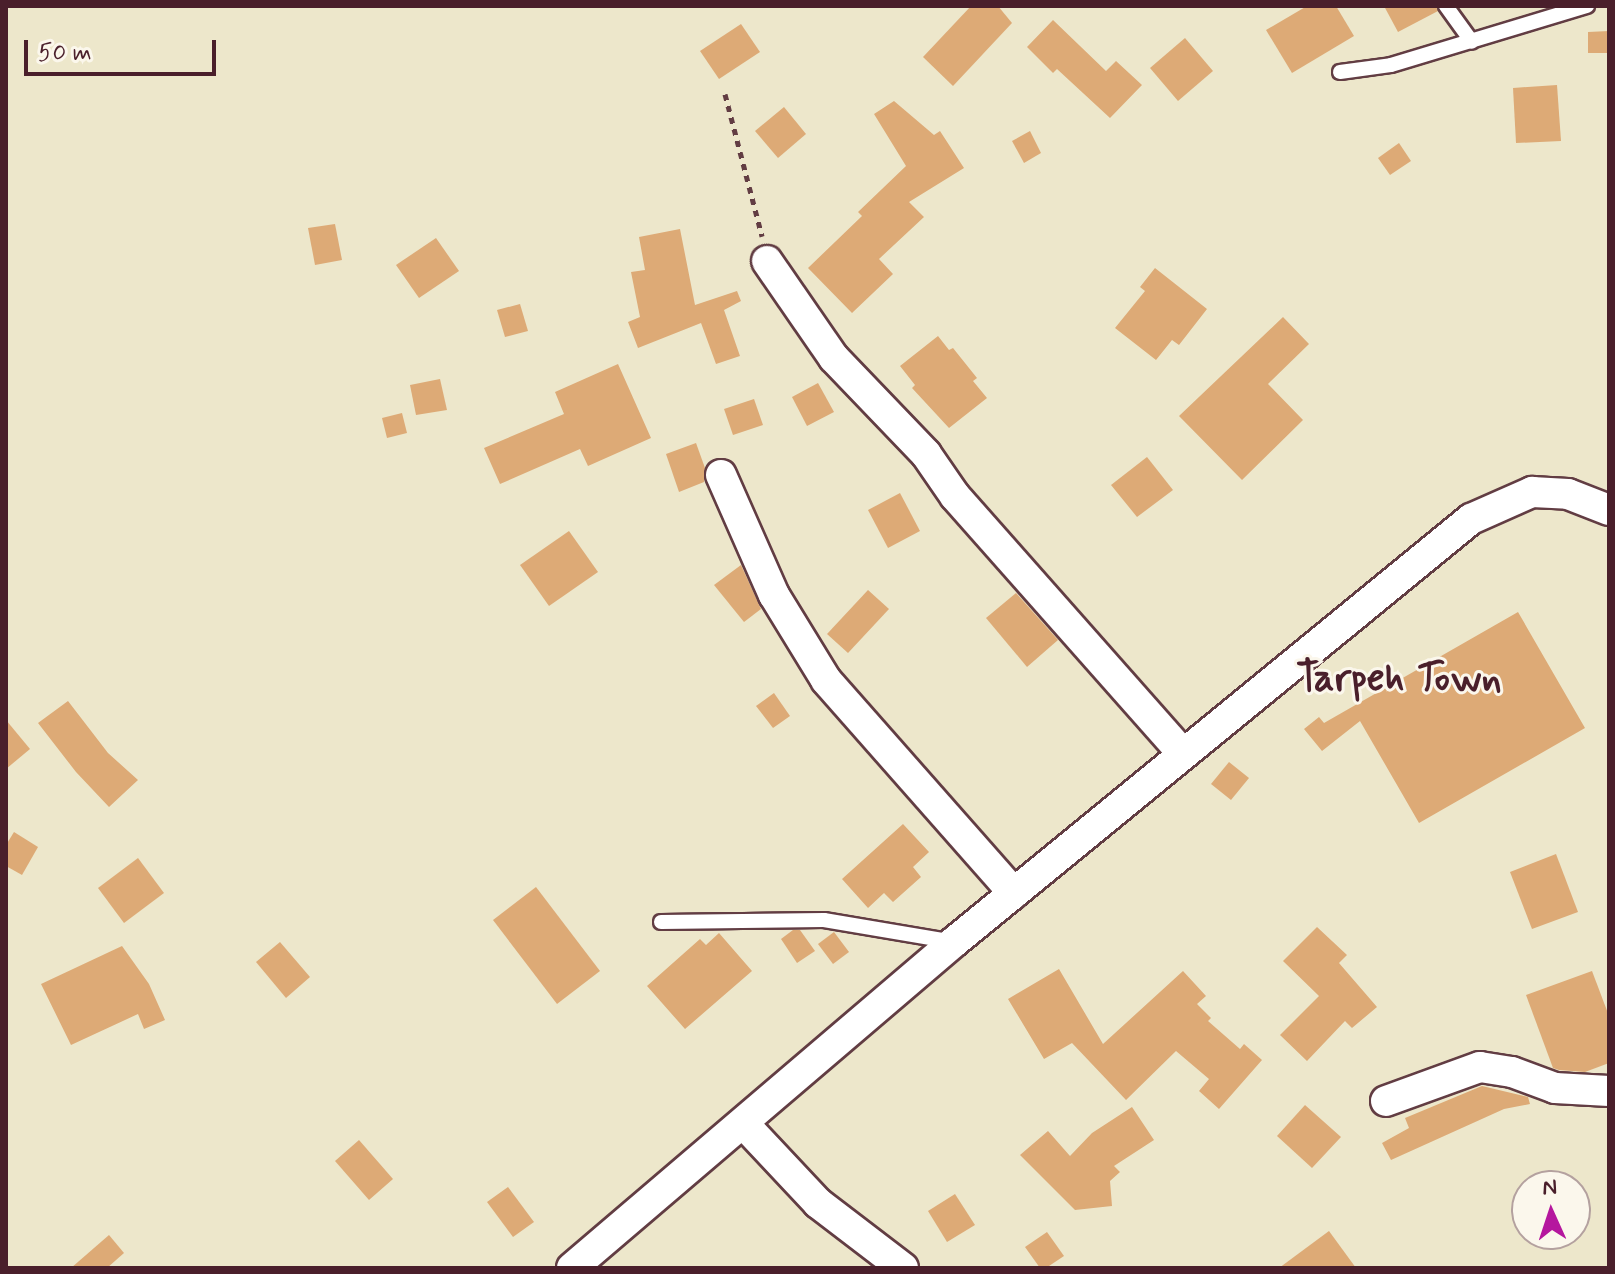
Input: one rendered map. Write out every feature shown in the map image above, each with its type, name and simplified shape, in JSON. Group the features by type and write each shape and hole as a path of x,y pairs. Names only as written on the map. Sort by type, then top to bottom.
{"street":[{"path":"767,261 834,358 926,454 955,496 1183,754"},
{"path":"721,475 774,595 826,680 1014,893"},
{"path":"572,1268 954,942 1183,754 1214,733 1471,519 1532,492 1568,494 1609,510"},
{"path":"1386,1101 1480,1067 1512,1072 1555,1088 1609,1091"},
{"path":"743,1123 818,1203 903,1268"}],"lane":[{"path":"1446,6 1472,42"},
{"path":"1340,72 1391,65 1587,6"},
{"path":"661,922 824,920 954,942"}],"path":[{"path":"725,94 767,261"}],"building":[{"path":"971,6 998,6 1012,23 953,86 923,57"},
{"path":"1307,6 1336,6 1354,36 1292,73 1266,30"},
{"path":"1384,6 1436,6 1438,11 1398,32"},
{"path":"1053,20 1106,71 1116,61 1142,85 1110,118 1057,69 1053,73 1027,47"},
{"path":"741,24 760,52 719,79 700,51"},
{"path":"1609,31 1609,53 1588,53 1588,32"},
{"path":"1185,38 1213,71 1178,101 1150,68"},
{"path":"1557,85 1561,141 1516,143 1513,88"},
{"path":"894,101 934,135 940,131 964,168 909,202 924,217 879,259 893,274 852,313 808,268 862,216 858,212 906,166 874,114"},
{"path":"784,107 806,134 778,158 755,131"},
{"path":"1030,131 1041,153 1024,163 1012,141"},
{"path":"1399,143 1411,161 1390,175 1378,158"},
{"path":"335,224 342,260 315,265 308,228"},
{"path":"680,229 695,305 737,291 741,301 724,310 740,356 716,364 701,323 638,348 628,322 640,317 631,272 645,270 639,237"},
{"path":"436,238 459,271 419,298 396,265"},
{"path":"1155,268 1207,309 1179,345 1172,340 1156,360 1115,328 1145,291 1140,287"},
{"path":"520,304 528,331 505,337 497,310"},
{"path":"1283,317 1309,344 1268,384 1303,420 1242,480 1179,416"},
{"path":"938,336 949,350 953,348 977,378 973,381 987,398 949,428 912,388 915,385 900,366"},
{"path":"618,364 651,438 588,466 580,449 500,484 484,448 564,414 555,392"},
{"path":"440,379 447,410 416,415 410,385"},
{"path":"818,383 834,412 807,426 792,397"},
{"path":"754,399 763,425 733,435 724,409"},
{"path":"402,413 407,433 387,438 382,418"},
{"path":"696,443 705,468 704,482 679,492 666,454"},
{"path":"1147,457 1173,490 1137,517 1111,485"},
{"path":"900,493 920,531 888,548 868,510"},
{"path":"569,531 598,572 549,606 520,565"},
{"path":"741,565 761,609 744,622 714,585"},
{"path":"868,590 889,609 848,653 827,634"},
{"path":"1016,593 1058,640 1027,667 986,618"},
{"path":"1518,612 1585,728 1419,823 1360,721 1322,751 1304,729 1319,717 1324,723"},
{"path":"774,693 790,716 773,728 756,706"},
{"path":"68,701 108,753 138,780 109,807 76,772 38,723"},
{"path":"6,720 30,749 6,769"},
{"path":"1229,762 1249,778 1231,800 1211,784"},
{"path":"903,824 929,852 913,867 921,877 893,902 884,893 868,908 842,879"},
{"path":"14,832 38,847 22,875 6,866 6,845"},
{"path":"1556,854 1578,912 1532,929 1510,872"},
{"path":"138,858 164,893 124,923 98,888"},
{"path":"536,887 600,971 557,1004 493,920"},
{"path":"1317,927 1347,955 1339,963 1377,1007 1352,1028 1345,1021 1307,1061 1280,1035 1319,996 1283,961"},
{"path":"793,930 800,930 815,951 797,963 781,939"},
{"path":"834,932 849,952 833,964 818,944"},
{"path":"719,933 752,971 685,1029 647,986 700,939 706,945"},
{"path":"280,942 310,977 286,998 256,962"},
{"path":"122,946 149,984 165,1020 144,1029 138,1014 71,1045 41,984"},
{"path":"1059,969 1103,1044 1183,971 1206,996 1197,1004 1211,1018 1208,1021 1240,1049 1244,1044 1262,1060 1219,1109 1199,1091 1209,1079 1176,1051 1126,1100 1072,1043 1044,1059 1008,999"},
{"path":"1592,971 1609,1016 1609,1063 1585,1072 1553,1068 1526,995"},
{"path":"1482,1086 1528,1097 1530,1104 1504,1109 1391,1160 1382,1143 1409,1128 1405,1118"},
{"path":"1305,1105 1341,1137 1312,1168 1277,1136"},
{"path":"1132,1107 1154,1140 1114,1166 1120,1172 1110,1181 1112,1206 1075,1210 1020,1155 1048,1131 1070,1156 1092,1133"},
{"path":"359,1140 393,1179 369,1200 335,1161"},
{"path":"508,1187 534,1222 513,1237 487,1202"},
{"path":"955,1194 975,1225 947,1242 928,1211"},
{"path":"1329,1231 1356,1268 1279,1268"},
{"path":"1047,1232 1064,1256 1046,1268 1040,1268 1025,1247"},
{"path":"109,1235 124,1253 107,1268 71,1268"}],"district":[{"name":"Tarpeh Town","path":"1399,679"}]}
